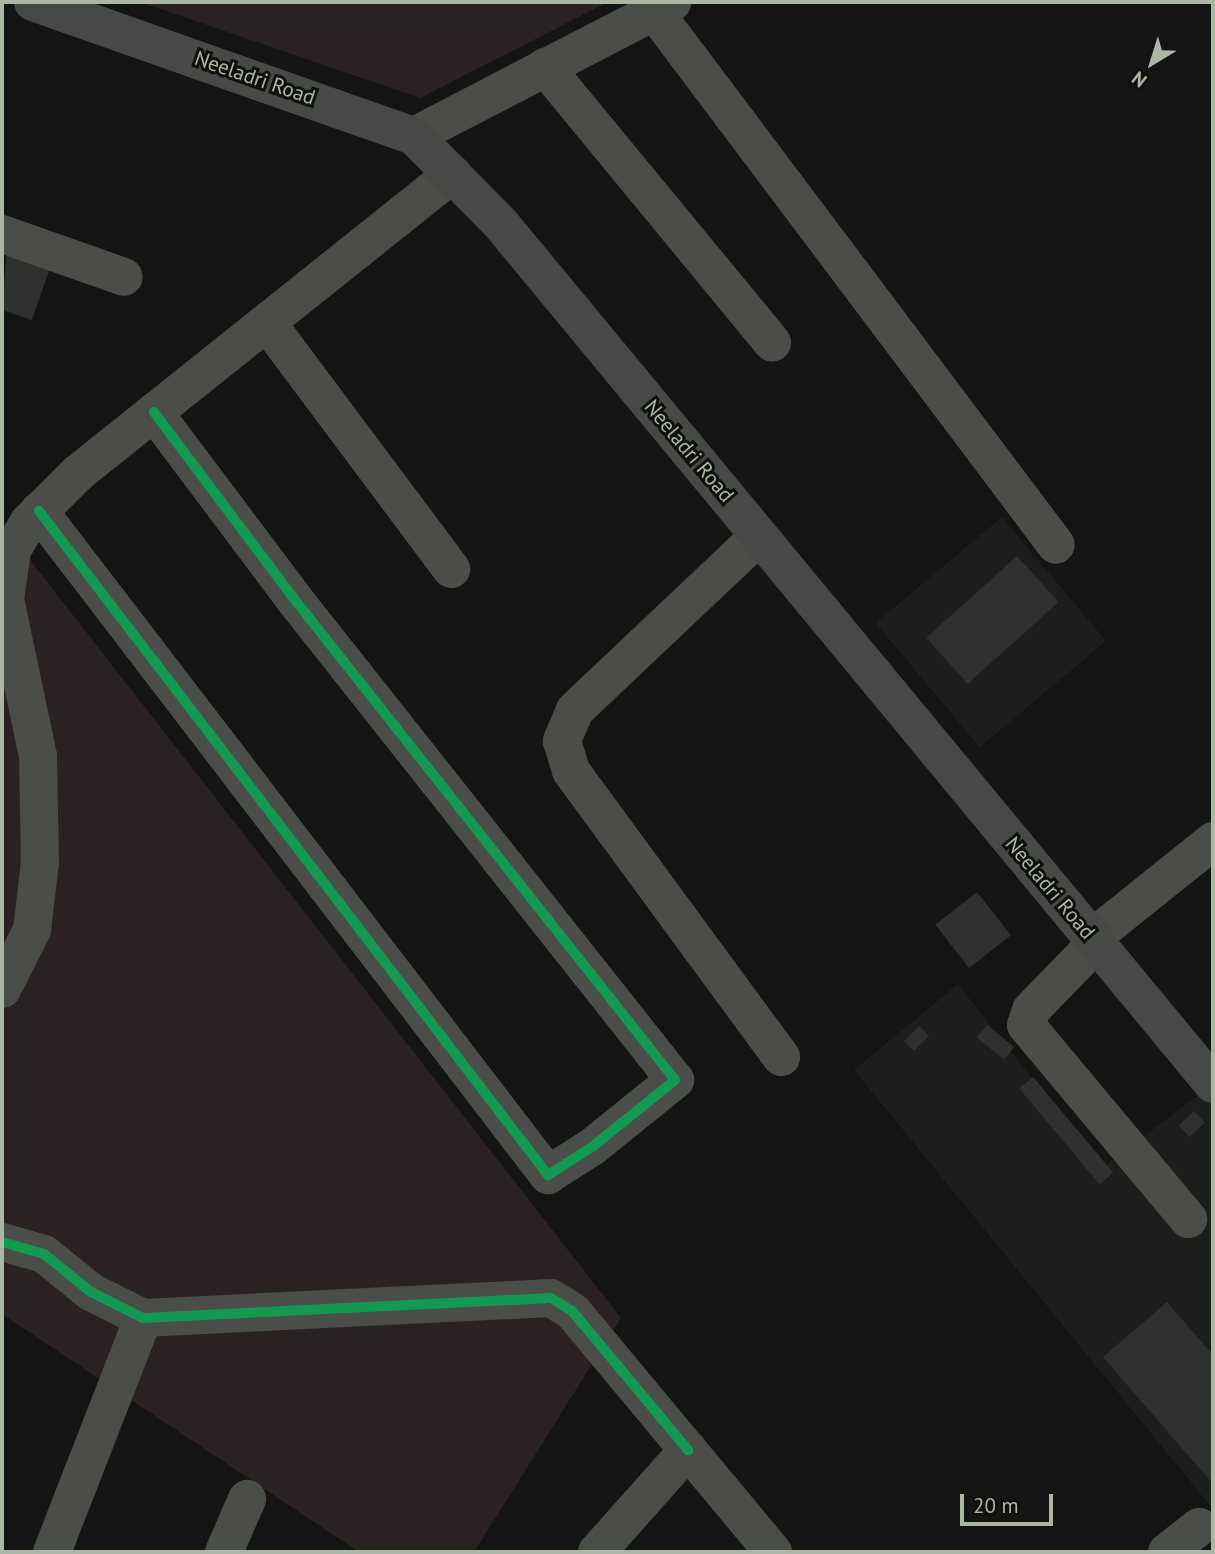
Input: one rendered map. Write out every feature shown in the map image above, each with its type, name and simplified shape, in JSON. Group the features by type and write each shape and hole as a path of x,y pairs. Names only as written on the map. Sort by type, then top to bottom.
{"main road":[{"name":"Neeladri Road","path":"33,2 414,136 501,224 1213,1084"}],"street":[{"path":"414,136 663,6 1056,545"},
{"path":"545,67 772,342"},
{"path":"2,989 32,930 40,891 38,756 5,599 12,550 39,511 154,412 268,324 452,174"},
{"path":"2,234 124,277"},
{"path":"268,324 451,569"},
{"path":"39,511 548,1175 592,1147 675,1080 303,611 154,412"},
{"path":"759,536 575,710 562,741 571,772 781,1057"},
{"path":"1188,1219 1026,1025 1031,1010 1094,941 1213,841"},
{"path":"2,1242 44,1254 91,1292 143,1318 551,1298 573,1312 773,1552"},
{"path":"51,1552 143,1318"},
{"path":"597,1552 688,1450"},
{"path":"224,1552 247,1499"},
{"path":"1167,1552 1199,1527"}],"shaded area":[{"path":"140,2 608,2 420,98"},
{"path":"1002,517 1106,641 980,747 876,623"},
{"path":"2,524 621,1318 474,1552 359,1552 2,1314"},
{"path":"958,984 1102,1168 1213,1084 1213,1509 854,1070"}],"building":[{"path":"7,249 51,265 32,320 2,310"},
{"path":"1017,556 1058,602 968,684 926,638"},
{"path":"977,892 1011,935 969,968 935,925"},
{"path":"987,1025 1014,1047 1004,1059 977,1037"},
{"path":"919,1026 929,1036 914,1051 904,1041"},
{"path":"1033,1077 1113,1173 1100,1184 1019,1089"},
{"path":"1194,1111 1205,1123 1190,1137 1179,1125"},
{"path":"1167,1302 1213,1355 1213,1484 1103,1357"}],"cycle path":[{"path":"39,511 548,1175 592,1147 675,1080 295,600 154,412"},
{"path":"2,1242 44,1254 91,1292 143,1318 551,1298 573,1312 688,1450"}]}
